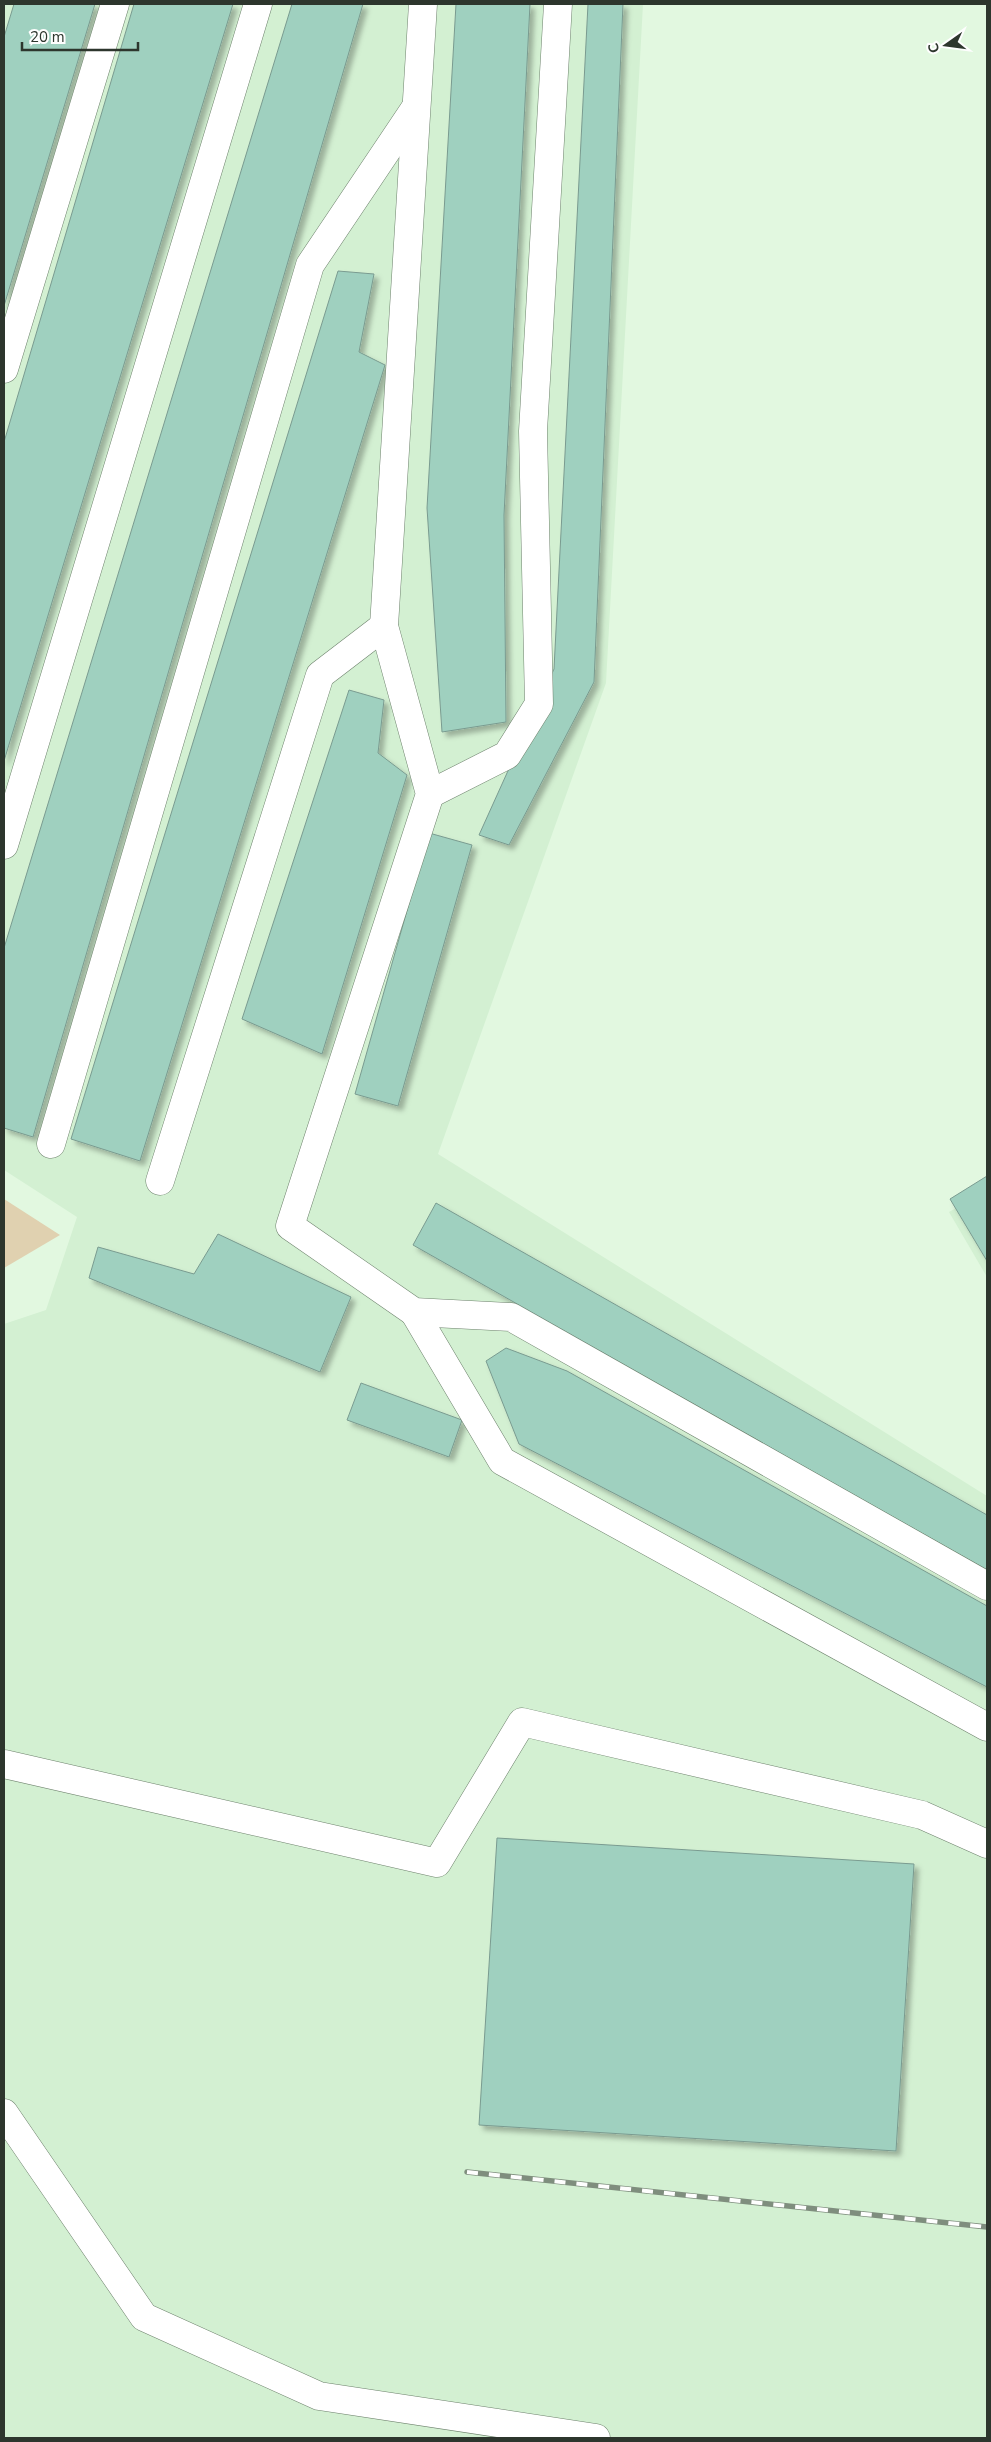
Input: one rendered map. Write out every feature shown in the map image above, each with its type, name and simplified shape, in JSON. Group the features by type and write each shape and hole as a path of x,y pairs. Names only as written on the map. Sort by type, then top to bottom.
{"lane":[{"path":"4,369 115,4"},
{"path":"4,845 258,4"},
{"path":"423,4 384,626 430,794 290,1226 414,1312 502,1461 987,1727"},
{"path":"430,794 507,755 539,704 533,431 558,4"},
{"path":"51,1144 310,265 417,105"},
{"path":"160,1181 320,675 384,626"},
{"path":"414,1312 511,1317 987,1586"},
{"path":"4,1764 437,1863 522,1722 922,1815 987,1844"},
{"path":"4,2113 144,2317 319,2396 596,2438"}],"shaded area":[{"path":"4,4 643,4 606,683 438,1154 987,1496 987,2438 4,2438 4,1324 46,1310 77,1217 4,1170"},
{"path":"987,1191 987,1277 949,1212"},
{"path":"4,1199 60,1235 4,1268"}],"building":[{"path":"14,4 95,4 4,306 4,37"},
{"path":"134,4 233,4 4,761 4,442"},
{"path":"292,4 363,4 33,1137 4,1128 4,948"},
{"path":"456,4 530,4 504,515 506,722 442,732 427,508"},
{"path":"588,4 623,4 594,682 509,845 479,835 554,669"},
{"path":"338,271 374,274 359,352 385,365 140,1161 71,1139"},
{"path":"349,690 384,700 378,753 407,775 322,1054 242,1019"},
{"path":"429,833 472,845 398,1106 355,1094"},
{"path":"987,1176 987,1261 950,1199"},
{"path":"436,1203 987,1515 987,1570 413,1245"},
{"path":"218,1234 351,1297 320,1372 89,1278 98,1247 194,1274"},
{"path":"506,1348 567,1371 987,1606 987,1687 519,1444 486,1361"},
{"path":"361,1383 462,1420 449,1457 347,1420"},
{"path":"497,1838 914,1864 896,2151 479,2125"}],"railway":[{"path":"467,2172 987,2227"}]}
